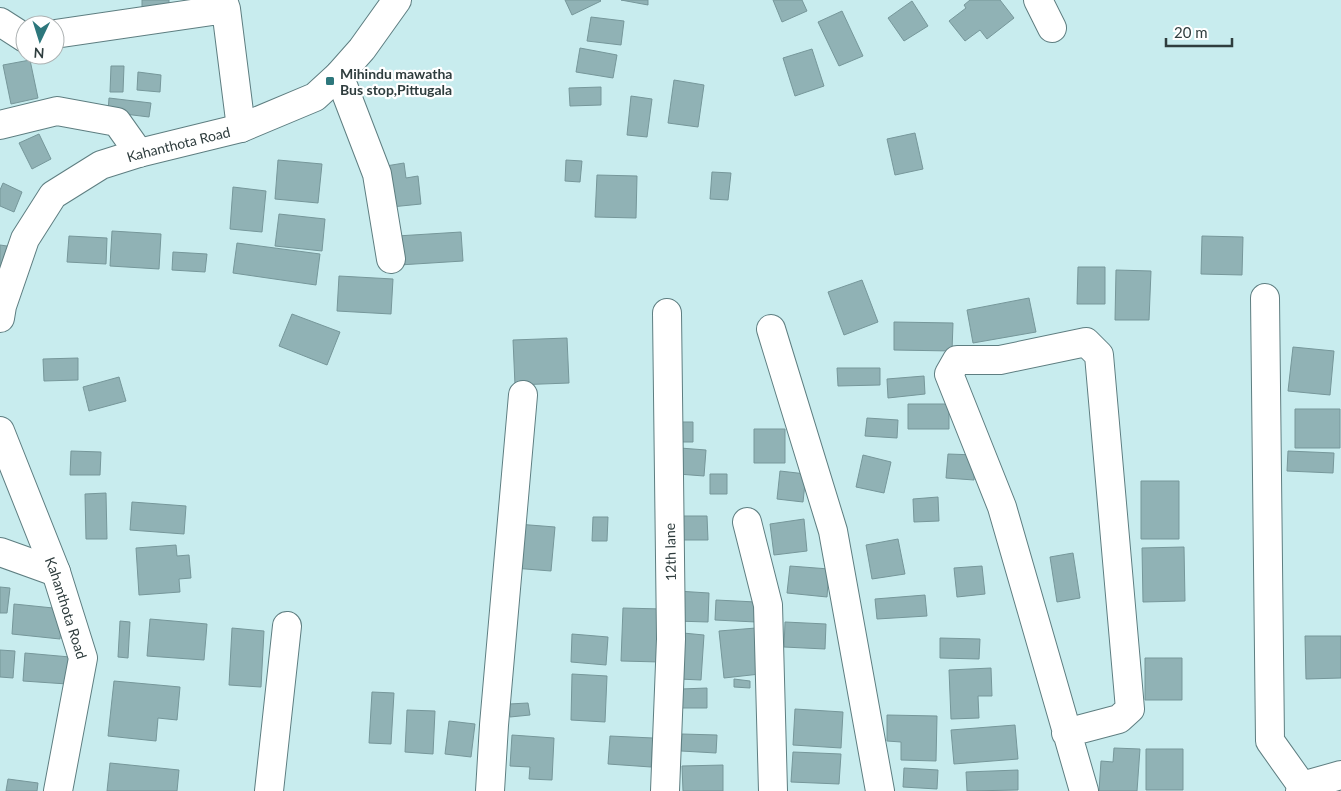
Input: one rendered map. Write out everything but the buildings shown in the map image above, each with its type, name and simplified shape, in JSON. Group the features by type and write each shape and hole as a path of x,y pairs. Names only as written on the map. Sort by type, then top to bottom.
{"street":[{"name":"Kahanthota Road","path":"1,310 26,239 53,194 101,165 241,128 315,97 339,75 362,49 397,0"},
{"path":"1038,0 1052,28"},
{"path":"65,32 225,4 241,128"},
{"path":"0,22 15,32"},
{"path":"339,75 377,174 391,259"},
{"path":"0,125 57,111 117,122 139,154"},
{"path":"1265,298 1270,741 1301,789 1341,775"},
{"name":"12th lane","path":"664,791 671,640 667,313"},
{"path":"771,329 834,531 880,791"},
{"path":"1066,733 1119,719 1130,709 1099,355 1086,342 1000,360 957,360 949,374 1002,507 1066,733 1084,791"},
{"path":"490,791 494,715 523,395"},
{"name":"Kahanthota Road","path":"0,431 56,572 83,658 58,791"},
{"path":"747,522 768,605 773,791"},
{"path":"0,552 56,572"},
{"path":"269,791 286,626"}],"place":[{"name":"Mihindu mawatha Bus stop,Pittugala","path":"330,81"}]}
